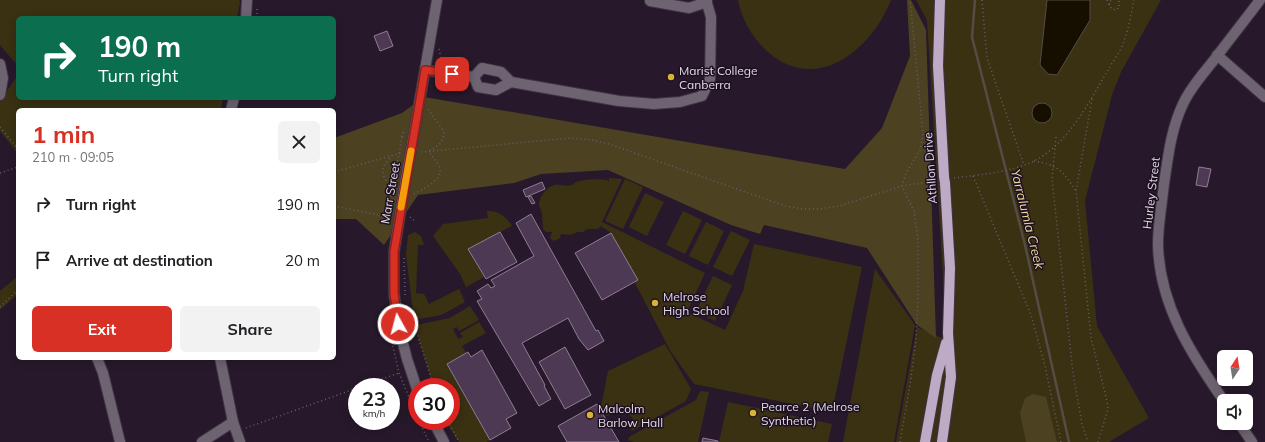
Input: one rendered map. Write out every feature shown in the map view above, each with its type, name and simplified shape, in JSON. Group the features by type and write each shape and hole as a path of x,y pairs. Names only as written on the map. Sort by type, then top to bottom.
{"main road":[{"name":"Athllon Drive","path":"940,0 938,66 950,268 948,334 951,377 942,442"},
{"name":"Athllon Drive","path":"924,442 937,375 948,334"}],"street":[{"path":"246,0 246,16"},
{"name":"Marr Street","path":"413,378 406,360 398,324 394,293 394,252 437,0"},
{"name":"Hurley Street","path":"1219,394 1200,367 1184,339 1171,310 1163,281 1158,246 1159,225 1173,132 1183,104 1196,82 1260,0"},
{"path":"474,77 482,68 501,72 510,82 620,101 654,104 680,102 702,96 710,79 711,17 706,1 689,8 650,1"},
{"path":"1217,55 1265,97"},
{"path":"0,64 3,78 0,95"},
{"path":"425,70 474,77"},
{"path":"474,77 478,87 496,90 510,82"},
{"path":"98,360 103,373 120,442"},
{"path":"220,360 234,426 240,442"},
{"path":"202,442 234,426"},
{"path":"438,430 444,442"},
{"path":"1244,430 1252,442"}],"path":[{"path":"900,442 916,340 918,296 918,240 914,211 902,186 906,173 920,150 923,134 910,0"},
{"path":"982,0 987,58 1024,165"},
{"path":"1108,0 1111,8 1117,10 1120,6 1119,0"},
{"path":"1110,4 1111,0"},
{"path":"998,172 1034,161 1055,146 1072,126 1092,97 1124,43 1134,0"},
{"path":"1092,97 1076,191 1091,338 1108,409 1098,442"},
{"path":"428,109 444,132 443,140 438,146 428,151"},
{"path":"0,127 16,147"},
{"path":"1056,136 1052,178 1073,373 1082,424 1088,442"},
{"path":"394,154 384,165 383,169 388,185 393,188 402,137"},
{"path":"418,152 571,138 592,140 609,144 786,206 803,209 820,209 839,206 902,186"},
{"path":"415,187 414,194 434,182 439,176 439,164 428,151"},
{"path":"336,171 394,154 404,153"},
{"path":"1034,161 1053,165 1067,177 1076,191"},
{"path":"0,173 16,168"},
{"path":"973,176 1031,315 1045,366 1061,442"},
{"path":"336,206 389,217"},
{"path":"409,222 410,217 415,221"},
{"path":"404,253 405,297"},
{"path":"0,307 16,292"},
{"path":"405,302 410,311 431,378"},
{"path":"384,378 399,373"},
{"path":"234,426 348,390"},
{"path":"423,430 429,442"},
{"path":"453,430 459,442"}],"shaded area":[{"path":"0,0 239,0 240,2 237,16 16,16 16,64 0,45"},
{"path":"738,0 891,0 871,35 857,49 841,60 823,67 805,69 787,64 763,47 745,22"},
{"path":"907,0 911,0 926,30 936,338 917,325 867,248 764,225 760,234 731,225 608,170 541,174 514,183 418,195 384,245 356,219 336,219 336,137 402,113 424,97 845,169 882,128 910,56"},
{"path":"916,0 1161,0 1121,72 1112,95 1085,201 1097,326 1149,418 1109,442 896,442 917,327 944,339 944,293 927,20"},
{"path":"1047,0 1090,0 1090,20 1057,75 1048,74 1040,65"},
{"path":"16,78 16,100 223,100 221,108 16,108 16,151 0,131 0,101"},
{"path":"1042,103 1049,106 1052,113 1049,120 1042,123 1035,120 1032,113 1035,106"},
{"path":"609,178 622,179 602,222 705,273 687,312 725,330 743,291 754,244 862,267 832,412 694,384 671,352 635,283 637,280 611,233 601,226 598,229 587,229 583,232 570,235 561,234 560,238 554,241 550,238 552,232 546,232 543,229 542,213 539,205 542,195 550,187 555,185 572,185 579,181 588,180 603,179 609,181"},
{"path":"625,179 643,187 623,229 605,221"},
{"path":"645,193 664,202 647,236 629,227"},
{"path":"487,211 499,213 512,226 468,249 484,277 466,287 460,274 433,236 443,224 488,218"},
{"path":"683,211 702,220 685,254 666,245"},
{"path":"706,222 724,231 708,265 689,256"},
{"path":"731,231 750,240 732,276 713,267"},
{"path":"415,232 421,236 424,245 418,245 416,293 424,294 429,304 459,289 465,302 441,315 414,320 406,254 408,235"},
{"path":"875,269 915,325 894,442 843,442"},
{"path":"713,276 732,285 715,321 696,312"},
{"path":"16,278 16,296 0,310 0,291"},
{"path":"470,306 479,320 459,331 457,327 453,329 458,339 463,337 460,333 479,322 486,333 462,346 466,353 447,364 455,378 431,378 419,340 416,325 450,318"},
{"path":"665,344 691,389 686,401 632,431 629,424 634,421 625,407 607,416 601,407 608,371"},
{"path":"460,387 490,440 486,442 459,442 451,430 460,430"},
{"path":"700,391 709,392 698,442 634,442 628,440 629,437 696,400"},
{"path":"1033,394 1046,397 1057,442 1026,442 1020,413 1025,398"},
{"name":"Pearce 2 (Melrose Synthetic)","path":"728,402 832,424 828,442 719,442"}],"building":[{"path":"387,31 393,46 380,51 374,36"},
{"path":"1199,167 1211,169 1207,187 1196,185"},
{"path":"542,182 545,189 526,197 523,190"},
{"path":"531,196 535,203 532,204 528,197"},
{"path":"531,214 596,331 598,330 604,341 588,350 579,339 568,318 522,343 551,399 539,406 477,301 482,299 477,291 488,284 491,288 495,286 491,280 534,256 516,223"},
{"path":"500,232 517,262 486,279 468,249"},
{"path":"611,233 638,280 602,300 575,253"},
{"path":"565,347 591,395 565,409 539,362"},
{"path":"482,350 517,413 506,419 511,428 490,440 460,387 460,378 455,378 447,364 468,352 471,357"},
{"name":"Malcolm Barlow Hall","path":"597,404 619,442 567,442 558,426"},
{"path":"703,438 718,441 718,442 702,442"}],"waterway":[{"name":"Yarralumla Creek","path":"975,0 972,37 1025,245 1069,442"}],"slow traffic":[{"path":"401,207 411,151"}],"place":[{"name":"Marist College Canberra","path":"671,77"},
{"name":"Melrose High School","path":"655,303"},
{"name":"Pearce 2 (Melrose Synthetic)","path":"753,413"},
{"name":"Malcolm Barlow Hall","path":"590,415"}],"route":[{"path":"398,324 394,293 394,252 425,70 452,74"}]}
